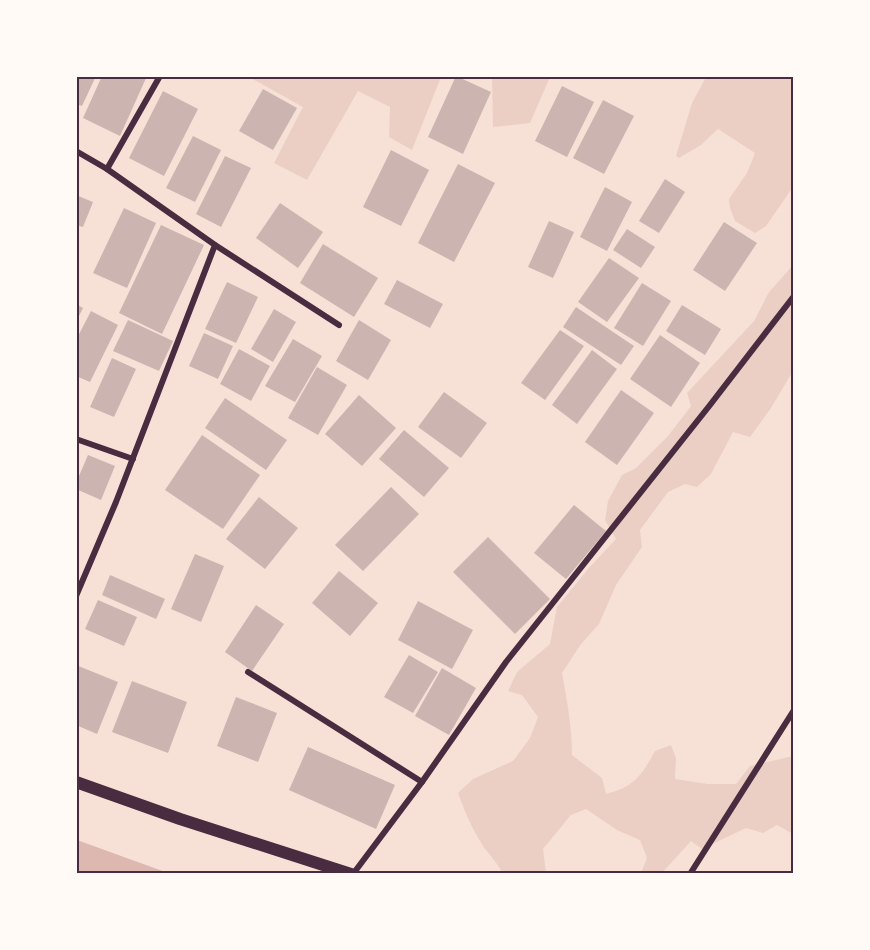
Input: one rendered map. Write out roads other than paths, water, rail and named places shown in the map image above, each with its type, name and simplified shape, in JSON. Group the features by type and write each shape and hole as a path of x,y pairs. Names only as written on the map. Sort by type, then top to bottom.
{"main road":[{"path":"76,782 180,819 352,873"}],"street":[{"path":"107,169 160,76"},
{"path":"76,151 107,169 215,245 339,325"},
{"path":"76,596 133,459 215,245"},
{"path":"352,873 422,782 506,662 794,296"},
{"path":"76,439 133,459"},
{"path":"248,672 422,782"},
{"path":"690,873 794,710"}]}
